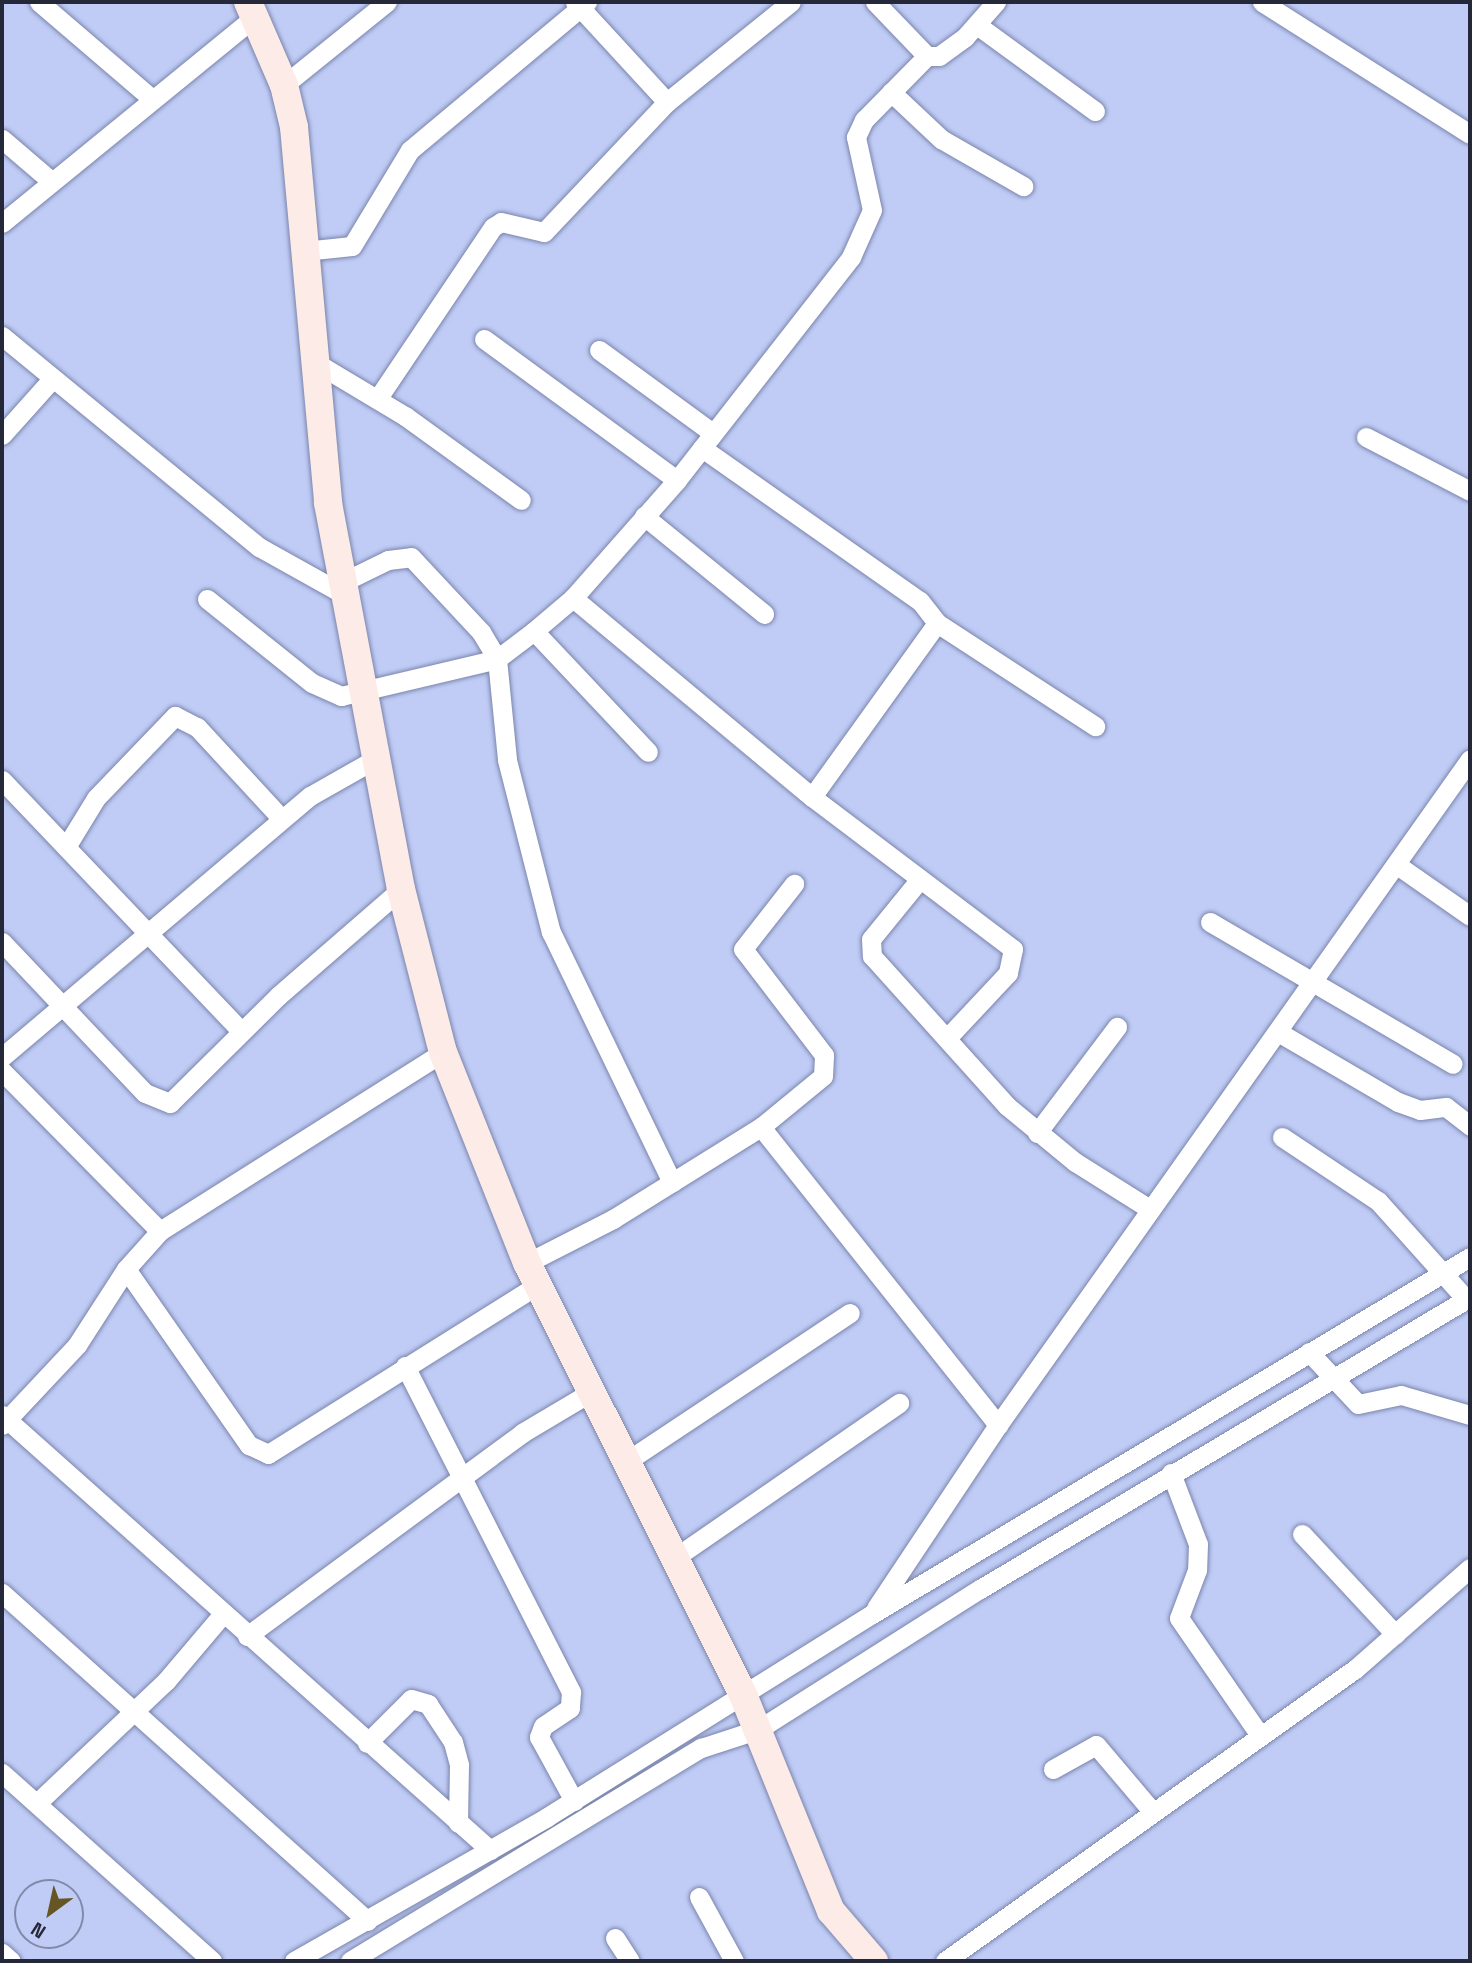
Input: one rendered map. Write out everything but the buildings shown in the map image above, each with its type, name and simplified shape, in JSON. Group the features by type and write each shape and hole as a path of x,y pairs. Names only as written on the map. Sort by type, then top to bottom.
{"street":[{"path":"38,2 152,99"},
{"path":"284,85 387,2"},
{"path":"378,398 493,227 501,222 544,232 667,102 791,2"},
{"path":"875,2 927,56"},
{"path":"207,599 325,692 365,695 497,659 573,598 677,480 708,440 867,230 872,210 856,137 891,92 927,56 939,56 977,25 996,2"},
{"path":"1262,2 1470,134"},
{"path":"304,251 352,246 410,150 581,4 667,102"},
{"path":"2,223 152,99 252,9 284,85 301,180 313,361 344,588 401,889 443,1052 532,1274 624,1463 744,1697 831,1911 874,1961"},
{"path":"977,25 1095,111"},
{"path":"891,92 941,139 1023,186"},
{"path":"2,139 51,181"},
{"path":"2,336 259,547 344,588"},
{"path":"484,339 677,480"},
{"path":"598,350 708,440 920,601 937,623 1095,726"},
{"path":"313,361 378,398 521,500"},
{"path":"2,435 52,379"},
{"path":"1366,437 1470,491"},
{"path":"644,516 764,614"},
{"path":"344,588 388,560 411,558 463,611 497,659 507,760 551,932 672,1182"},
{"path":"573,598 812,797 1013,948 1008,973 950,1036"},
{"path":"812,797 937,623"},
{"path":"534,631 648,752"},
{"path":"66,847 96,798 175,716 197,727 282,819"},
{"path":"2,1057 282,819 375,759"},
{"path":"872,1614 1148,1208 1279,1032 1470,759"},
{"path":"2,780 151,932 241,1031"},
{"path":"1397,864 1470,916"},
{"path":"920,879 869,947 1037,1133 1148,1208"},
{"path":"126,1269 258,1452 278,1451 405,1366 532,1274 761,1127 822,1076 827,1064 743,949 794,884"},
{"path":"2,942 62,1008 162,1104 179,1098 241,1031 401,889"},
{"path":"1210,922 1453,1064"},
{"path":"1037,1133 1117,1027"},
{"path":"1279,1032 1398,1102 1420,1110 1446,1107 1470,1126"},
{"path":"443,1052 160,1231 126,1269 77,1345 3,1420 490,1850"},
{"path":"2,1071 160,1231"},
{"path":"761,1127 998,1425"},
{"path":"349,1961 701,1748 759,1729 979,1589 1468,1298 1447,1271 1378,1201 1282,1136"},
{"path":"293,1961 368,1922 574,1801 744,1697 872,1614 1470,1257"},
{"path":"624,1463 850,1313"},
{"path":"1364,1320 1382,1348"},
{"path":"1309,1352 1330,1378 1358,1404 1401,1395 1470,1415"},
{"path":"405,1366 467,1479 570,1692 570,1707 543,1726 538,1737 574,1801"},
{"path":"247,1636 467,1479 522,1433 589,1393"},
{"path":"673,1559 900,1402"},
{"path":"1173,1434 1190,1461"},
{"path":"1171,1473 1198,1544 1197,1570 1179,1618 1243,1702 1259,1734"},
{"path":"1302,1534 1395,1634"},
{"path":"961,1562 979,1589"},
{"path":"946,1961 1077,1872 1152,1811 1395,1634 1470,1568"},
{"path":"2,1593 368,1922"},
{"path":"37,1803 135,1713 222,1615"},
{"path":"367,1743 411,1699 428,1704 453,1742 459,1765 458,1823"},
{"path":"1053,1769 1096,1745 1152,1811"},
{"path":"2,1773 212,1961"},
{"path":"699,1897 734,1961"},
{"path":"615,1938 630,1961"},
{"path":"2,1953 11,1961"}]}
